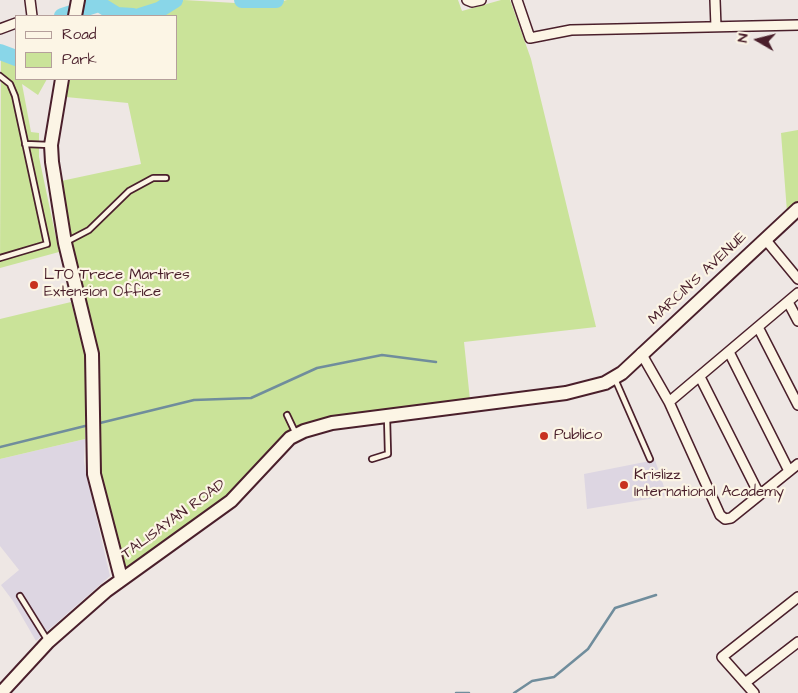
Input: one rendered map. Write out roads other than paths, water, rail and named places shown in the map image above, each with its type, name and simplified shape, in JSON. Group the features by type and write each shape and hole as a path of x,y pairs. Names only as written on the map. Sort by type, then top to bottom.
{"main road":[{"path":"75,15 78,0"},
{"path":"62,80 51,145 52,162 65,243 89,336 93,364 94,474 121,578"},
{"name":"MARCIN'S AVENUE","path":"618,376 798,209"},
{"name":"TALISAYAN ROAD","path":"1,693 48,642 121,578 231,501 280,447 296,435 324,425 575,391 594,387 618,376"}],"street":[{"path":"30,0 32,15"},
{"path":"467,0 471,2 481,0"},
{"path":"517,0 529,37 532,38 571,30 798,26"},
{"path":"715,0 716,27"},
{"path":"0,29 15,23"},
{"path":"765,239 798,279"},
{"path":"669,402 798,293"},
{"path":"788,302 798,321"},
{"path":"758,327 798,405"},
{"path":"729,352 789,471"},
{"path":"641,353 669,402 720,515 725,519 731,518 798,464"},
{"path":"700,377 760,494"},
{"path":"754,693 722,657 798,597"},
{"path":"745,683 798,642"}],"lane":[{"path":"0,258 47,244 15,96 10,84 1,78"},
{"path":"25,144 51,145"},
{"path":"65,243 89,230 129,190 153,178 166,178"},
{"path":"618,376 650,460"},
{"path":"287,415 296,435"},
{"path":"372,459 388,454 386,416"},
{"path":"20,596 48,642"}],"waterway":[{"path":"143,15 159,10 175,0"},
{"path":"242,0 276,0"},
{"path":"65,15 99,4 117,15"},
{"path":"0,52 15,58"},
{"path":"100,423 194,400 251,398 317,368 382,355 436,362"},
{"path":"0,447 85,426"},
{"path":"514,693 532,681 554,677 588,649 615,608 656,595"},
{"path":"456,693 469,693"}],"place":[{"name":"LTO Trece Martires Extension Office","path":"34,285"},
{"name":"Publico","path":"544,436"},
{"name":"Krislizz International Academy","path":"624,485"}]}
